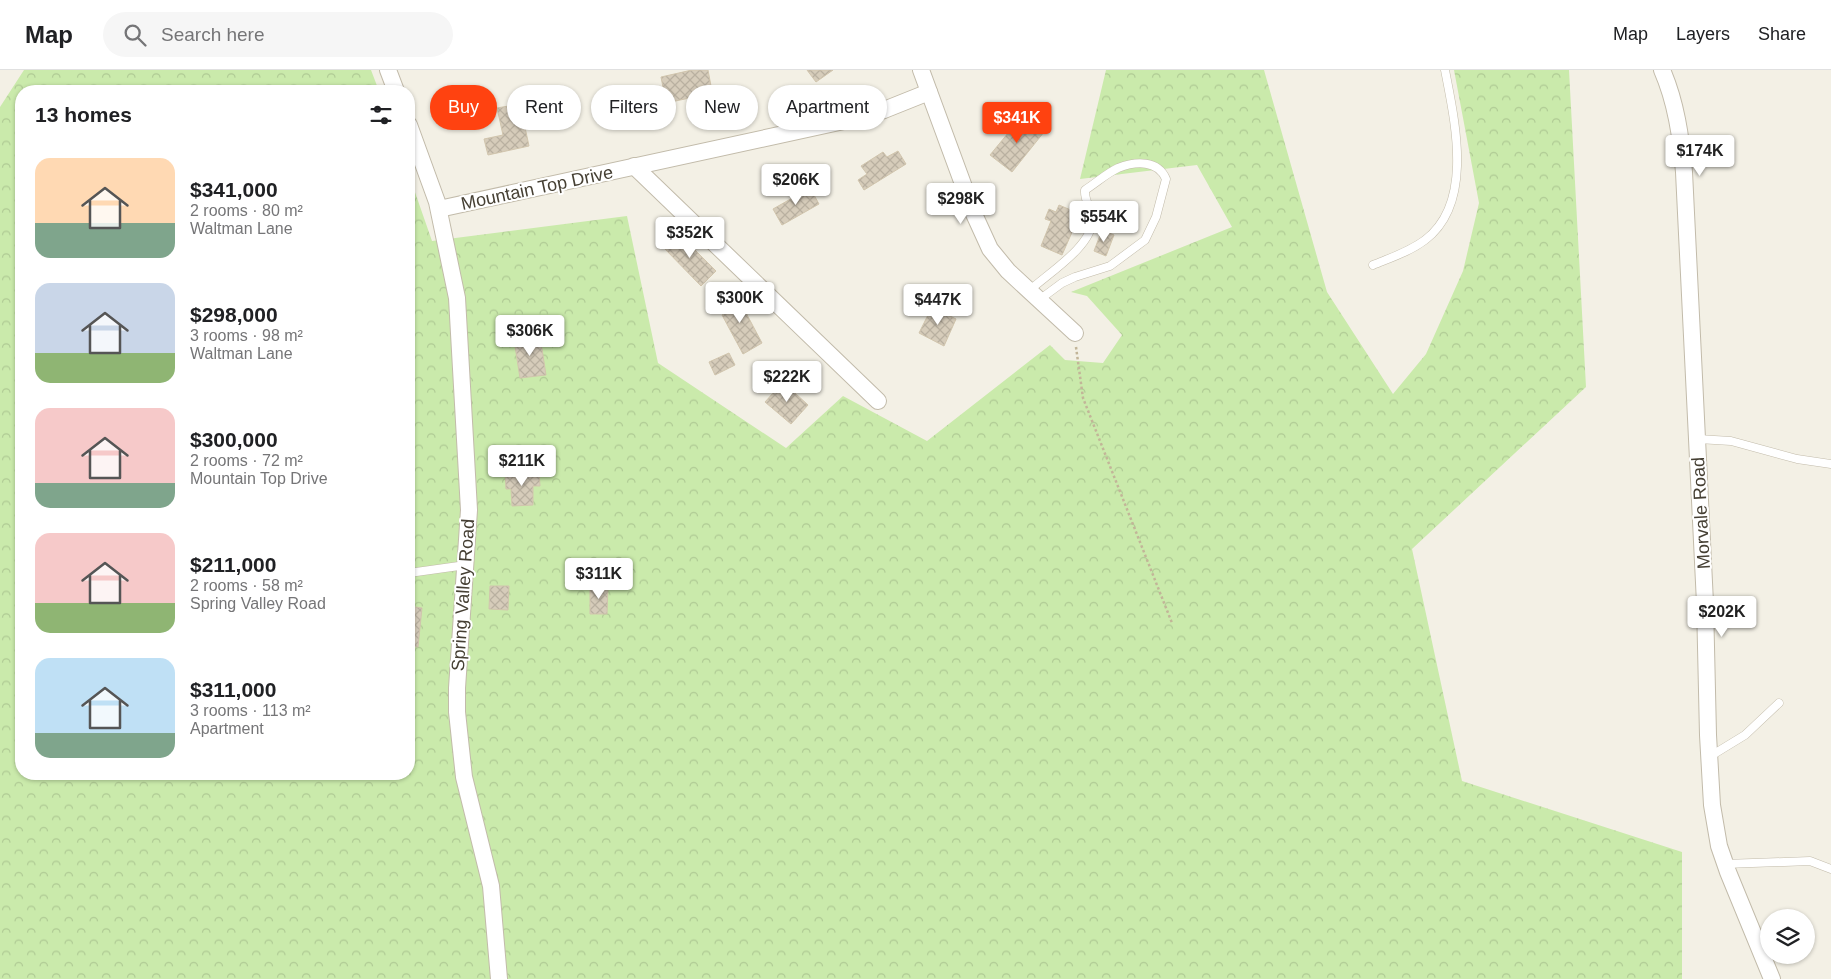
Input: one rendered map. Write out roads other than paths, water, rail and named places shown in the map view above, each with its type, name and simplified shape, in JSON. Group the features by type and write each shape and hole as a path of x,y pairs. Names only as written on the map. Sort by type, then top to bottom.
{"street":[{"path":"388,70 394,85"},
{"path":"921,70 974,214 986,240 1001,264 1075,334"},
{"name":"Morvale Road","path":"1662,70 1674,105 1682,147 1698,439 1706,621 1709,758 1713,812 1719,846 1725,864 1772,979"},
{"name":"Mountain Top Drive","path":"439,209 853,119 884,110 929,92"},
{"name":"Spring Valley Road","path":"415,142 439,209 457,298 469,494 457,712 464,777 491,886 499,979"},
{"name":"Mountain Top Drive","path":"634,166 878,401"}],"lane":[{"path":"1373,266 1404,253 1426,240 1445,218 1455,190 1457,148 1445,70"},
{"path":"1150,163 1158,168 1166,179 1165,189 1145,240 1110,266 1075,277 1034,295 1046,276 1066,262 1083,243 1090,231 1092,219 1084,197 1085,190 1117,168 1150,163"},
{"path":"1698,439 1731,441 1797,459 1831,464"},
{"path":"415,571 466,565"},
{"path":"1709,758 1745,735 1779,703"},
{"path":"1725,864 1810,860 1831,869"}]}
